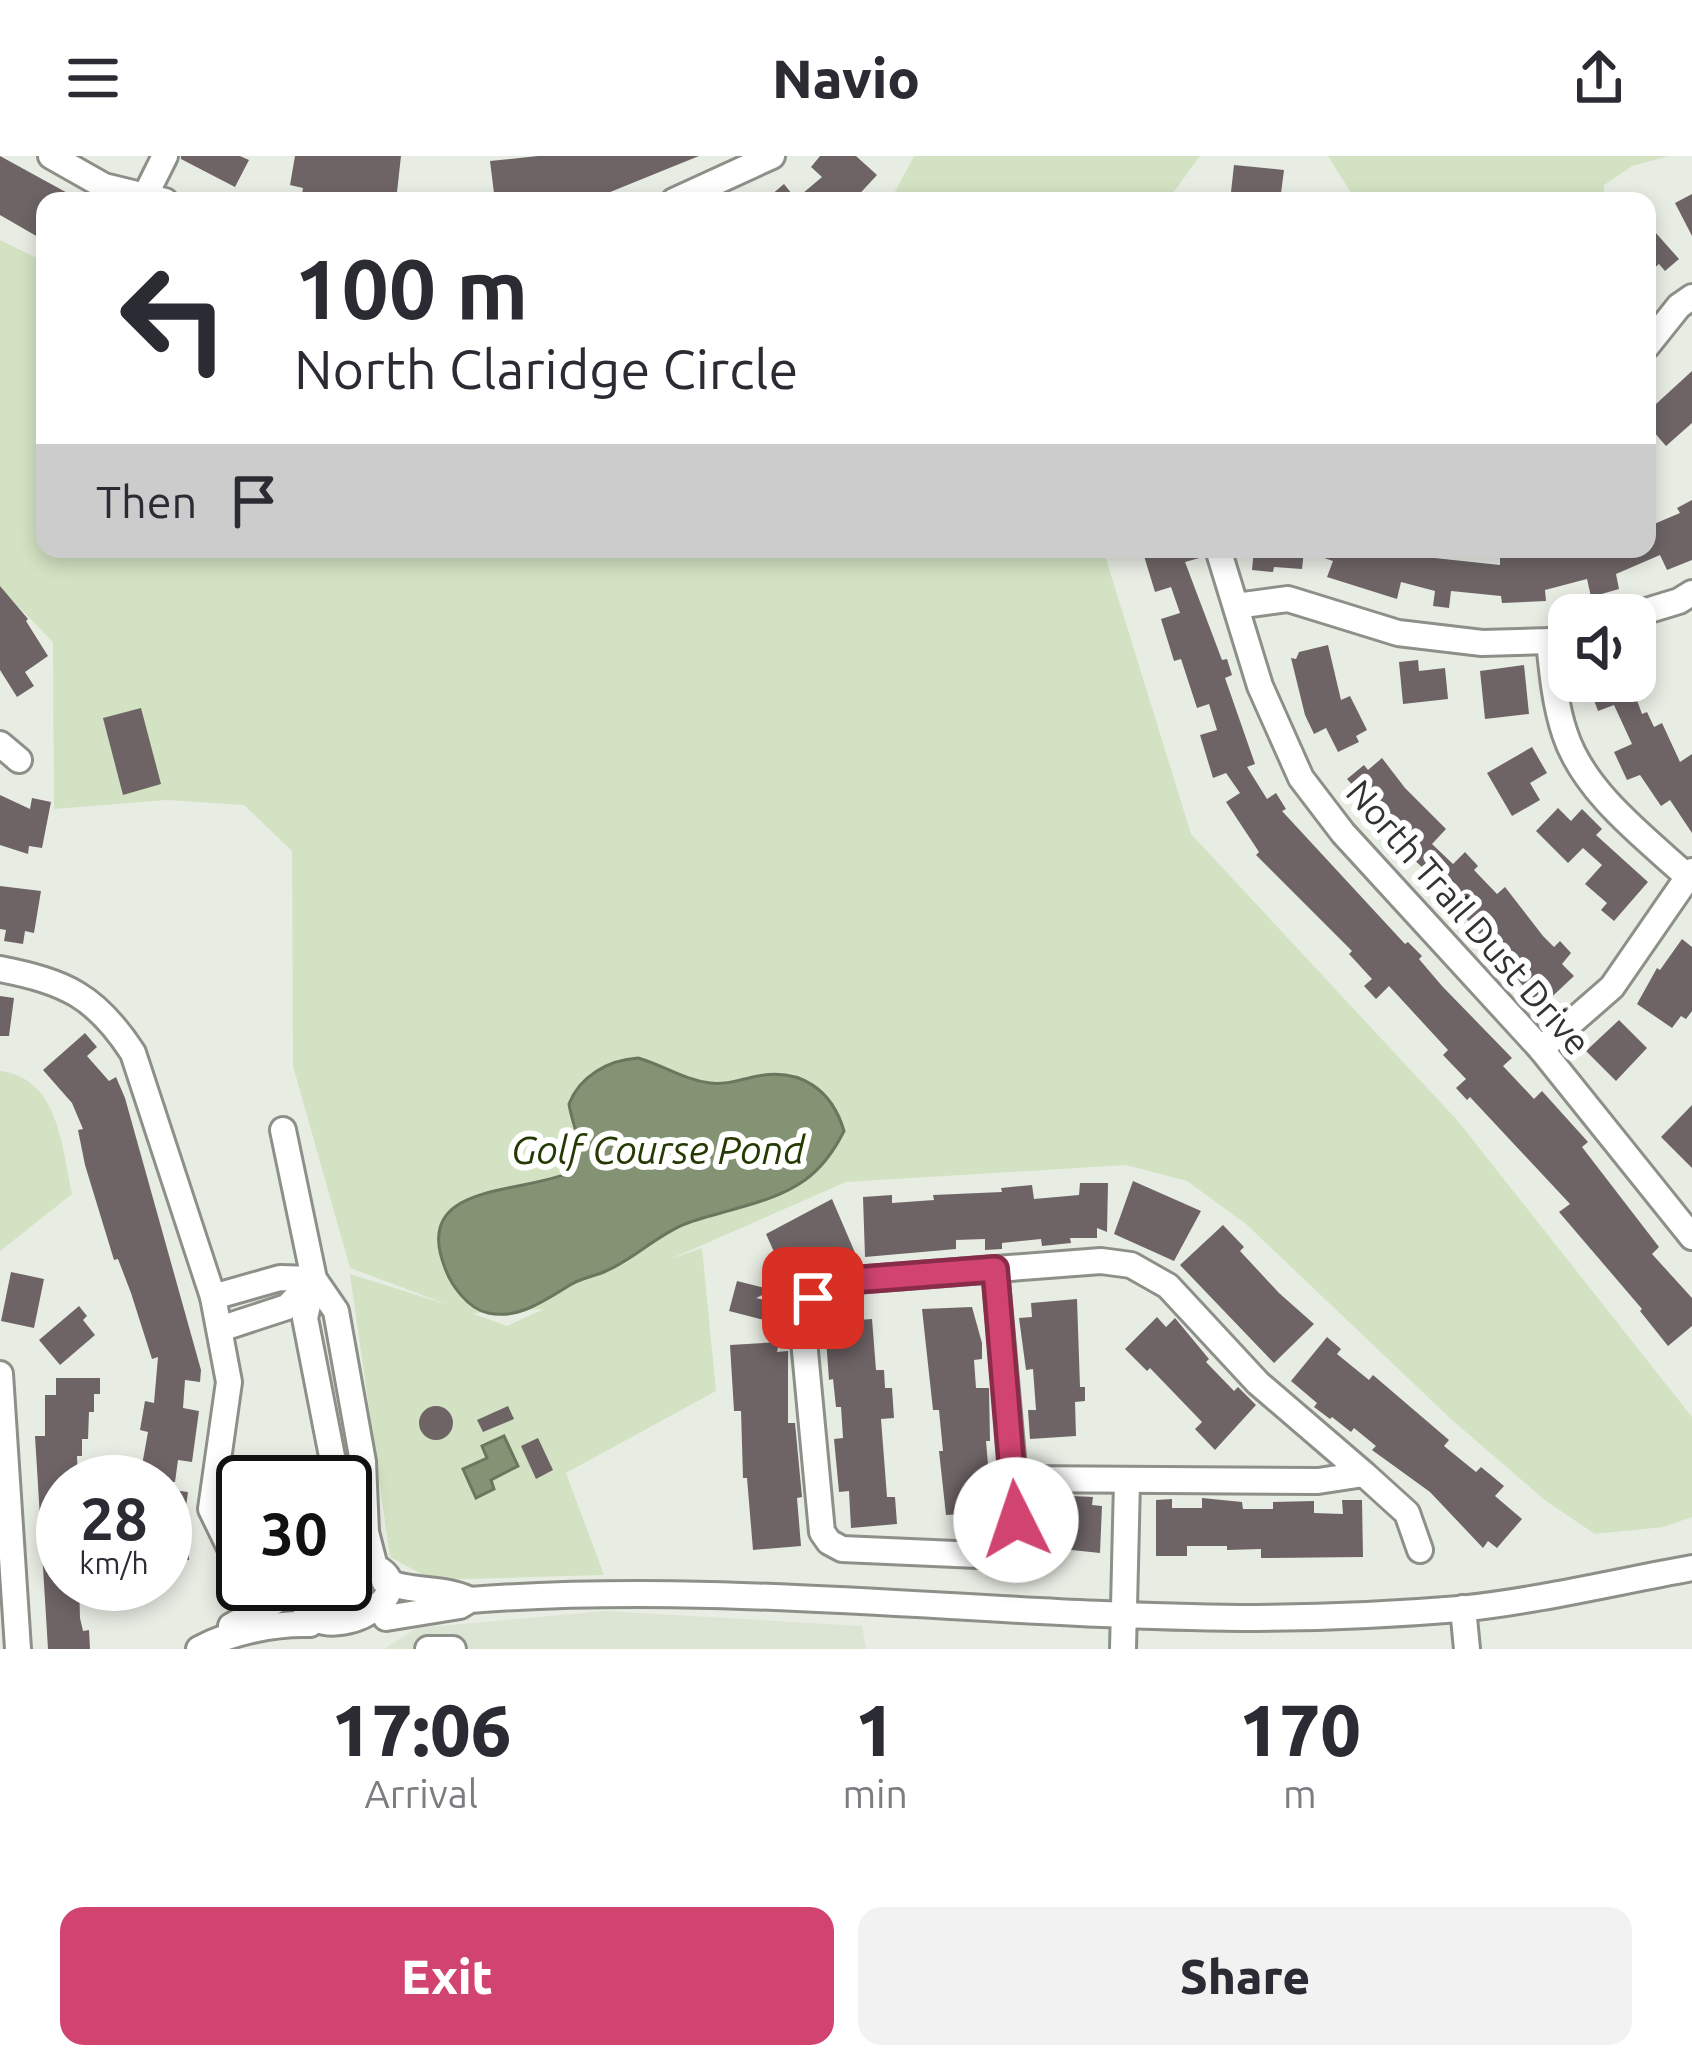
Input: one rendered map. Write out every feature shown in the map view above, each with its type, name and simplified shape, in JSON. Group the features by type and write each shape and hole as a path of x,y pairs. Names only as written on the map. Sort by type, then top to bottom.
{"street":[{"path":"51,156 104,186 125,192"},
{"path":"156,192 165,156"},
{"path":"694,192 772,156"},
{"path":"1656,335 1692,297"},
{"name":"North Trail Dust Drive","path":"1221,558 1259,686 1301,778 1343,833 1541,1049 1688,1223"},
{"path":"1656,606 1692,593"},
{"path":"1236,606 1288,599 1398,633 1483,643 1548,639"},
{"path":"1541,1049 1612,987 1690,874 1601,793 1565,736 1563,702"},
{"path":"0,968 88,998 112,1021 134,1053 220,1329 229,1382 219,1455"},
{"path":"208,1644 272,1626 344,1644 368,1640 390,1605 366,1532 363,1462 336,1311 314,1279 283,1130"},
{"path":"995,1269 1014,1479 1016,1520 1010,1534 996,1550 978,1555 842,1549 829,1542 822,1532 803,1330 813,1298 841,1281 995,1269 1101,1261 1150,1273 1168,1286 1258,1383 1407,1513 1420,1550"},
{"path":"213,1298 280,1278 314,1279"},
{"path":"220,1329 287,1307 314,1279"},
{"path":"314,1279 305,1318 332,1455"},
{"path":"0,1374 6,1570 19,1649"},
{"path":"216,1474 211,1509 216,1519"},
{"path":"1014,1479 1318,1481 1364,1474"},
{"path":"1123,1649 1127,1482"},
{"path":"386,1618 460,1606 470,1600 616,1592 1124,1615 1341,1616 1463,1608 1692,1568"},
{"path":"372,1572 417,1592 459,1594 470,1600"},
{"path":"1463,1608 1467,1649"},
{"path":"208,1644 259,1611"},
{"path":"428,1649 453,1649"}],"shaded area":[{"path":"914,156 1200,156 1174,192 895,192"},
{"path":"1328,156 1669,156 1632,166 1604,185 1604,192 1350,192"},
{"path":"0,240 36,258 36,558 1106,558 1191,834 1457,1120 1692,1417 1692,1517 1663,1527 1595,1534 1546,1501 1452,1420 1246,1224 1187,1181 1126,1165 846,1182 668,1260 702,1248 716,1391 566,1473 604,1575 433,1580 390,1557 350,1274 449,1305 350,1268 293,1066 292,851 244,805 167,800 54,809 53,642 0,588","holes":["544,1309 507,1326 475,1313"]},
{"path":"0,1071 20,1076 46,1101 60,1137 72,1194 0,1251"},
{"path":"606,1611 862,1626 866,1649 384,1649 417,1628"}],"water":[{"name":"Golf Course Pond","path":"638,1058 710,1083 774,1074 801,1079 823,1093 844,1131 817,1170 778,1195 685,1224 616,1266 522,1311 488,1313 474,1307 456,1289 445,1268 439,1240 443,1220 456,1206 476,1196 571,1172 578,1145 569,1104 574,1094 596,1071"},
{"path":"504,1436 518,1466 491,1480 494,1489 476,1498 463,1469 487,1458 482,1446"}],"building":[{"path":"0,156 66,192 36,192 36,236 0,215"},
{"path":"181,156 240,156 249,160 235,187"},
{"path":"295,156 401,156 397,192 302,192 303,188 290,185"},
{"path":"538,156 699,156 610,192 494,192 490,161"},
{"path":"820,156 856,156 877,175 861,192 804,192 822,177 811,167"},
{"path":"1234,165 1284,170 1281,192 1231,192"},
{"path":"1692,194 1692,236 1675,203"},
{"path":"1656,233 1679,259 1665,271 1656,266"},
{"path":"1692,371 1692,423 1666,446 1656,434 1656,404"},
{"path":"1692,500 1692,560 1667,570 1660,555 1656,557 1656,523 1680,513 1677,508"},
{"path":"1145,558 1199,558 1185,562 1232,675 1225,678 1255,764 1247,767 1267,799 1276,793 1286,809 1282,811 1405,944 1422,956 1419,959 1442,986 1512,1058 1503,1066 1534,1099 1542,1091 1588,1142 1582,1147 1659,1247 1652,1254 1692,1298 1692,1326 1668,1346 1559,1212 1570,1204 1470,1097 1467,1100 1456,1088 1466,1079 1443,1055 1448,1050 1389,986 1376,999 1364,986 1372,979 1349,954 1352,951 1256,855 1259,852 1226,802 1240,793 1226,773 1213,778 1200,735 1217,730 1209,704 1197,708 1181,659 1174,661 1161,619 1180,613 1171,587 1155,592"},
{"path":"1253,558 1303,558 1302,569 1274,567 1273,572 1252,570"},
{"path":"1324,558 1434,558 1500,565 1500,558 1653,558 1616,574 1619,589 1602,594 1590,594 1587,579 1545,590 1546,601 1502,603 1501,596 1451,591 1449,608 1433,606 1435,591 1401,582 1397,599 1327,577 1333,561"},
{"path":"0,586 28,619 48,656 25,672 34,686 17,697 0,670"},
{"path":"1328,645 1341,700 1350,696 1367,730 1356,736 1359,742 1338,752 1326,728 1314,734 1291,658"},
{"path":"1418,660 1419,671 1445,668 1448,699 1403,704 1399,662"},
{"path":"1524,665 1529,714 1485,719 1480,671"},
{"path":"1595,702 1638,702 1654,727 1662,723 1680,762 1692,754 1692,833 1670,800 1661,806 1640,775 1627,780 1614,752 1632,744 1614,705 1598,711"},
{"path":"141,708 161,784 123,795 103,718"},
{"path":"1532,747 1547,773 1530,783 1540,800 1512,816 1487,773"},
{"path":"1382,758 1446,829 1432,844 1453,864 1465,852 1478,866 1474,870 1497,894 1505,887 1554,947 1560,941 1571,953 1562,964 1574,976 1541,1007 1459,910 1455,914 1443,902 1450,894 1358,806 1365,799 1347,779"},
{"path":"0,795 30,809 32,798 51,802 42,848 29,846 28,854 0,845"},
{"path":"1558,808 1571,821 1582,809 1602,829 1596,835 1648,882 1614,921 1601,910 1607,903 1585,884 1602,865 1583,848 1568,863 1536,831"},
{"path":"0,886 41,891 34,933 25,931 23,944 4,941"},
{"path":"1682,939 1692,947 1692,1011 1672,1028 1637,1004 1657,968"},
{"path":"0,996 14,998 9,1036 0,1036"},
{"path":"1619,1020 1647,1048 1616,1081 1586,1051"},
{"path":"85,1033 97,1047 87,1056 109,1081 116,1077 125,1098 201,1370 200,1382 185,1380 183,1408 199,1411 192,1462 192,1455 144,1455 148,1432 140,1430 145,1401 154,1403 158,1357 152,1359 118,1259 114,1260 85,1165 78,1130 83,1129 72,1103 43,1070"},
{"path":"1692,1105 1692,1168 1661,1137"},
{"path":"1133,1181 1201,1211 1174,1261 1114,1234"},
{"path":"1080,1183 1108,1183 1107,1232 1097,1228 1097,1238 1070,1238 1071,1243 1042,1246 1041,1239 1002,1243 1002,1249 985,1250 985,1239 956,1240 956,1249 865,1257 863,1197 892,1195 892,1203 1032,1185 1034,1199 1079,1195"},
{"path":"832,1199 856,1255 788,1283 766,1234"},
{"path":"1223,1225 1244,1247 1240,1251 1314,1324 1274,1363 1180,1265"},
{"path":"11,1272 44,1279 34,1328 1,1321"},
{"path":"737,1281 773,1290 756,1298 789,1306 784,1325 729,1311"},
{"path":"1077,1299 1080,1387 1085,1387 1085,1401 1075,1402 1076,1436 1030,1439 1028,1410 1036,1410 1033,1369 1026,1370 1019,1318 1032,1317 1031,1303"},
{"path":"79,1306 95,1335 60,1365 39,1340"},
{"path":"972,1307 982,1343 982,1359 974,1360 976,1388 989,1388 990,1441 986,1441 992,1512 946,1515 939,1410 933,1410 922,1309"},
{"path":"1157,1317 1166,1327 1175,1318 1209,1359 1206,1362 1234,1391 1238,1387 1256,1405 1215,1450 1195,1429 1202,1422 1125,1349"},
{"path":"872,1319 876,1370 884,1370 885,1388 892,1388 894,1418 881,1419 887,1497 895,1497 897,1524 851,1528 849,1491 839,1492 834,1439 843,1438 841,1407 836,1407 833,1379 829,1380 826,1339 835,1338 832,1322"},
{"path":"1327,1337 1341,1349 1337,1354 1369,1380 1373,1375 1449,1440 1444,1446 1476,1472 1481,1467 1504,1486 1495,1496 1522,1519 1497,1548 1488,1541 1483,1548 1430,1492 1372,1450 1376,1446 1354,1428 1351,1432 1314,1407 1317,1403 1291,1381"},
{"path":"779,1342 777,1352 788,1351 788,1423 795,1423 801,1546 753,1550 730,1345"},
{"path":"56,1378 100,1378 100,1394 94,1394 94,1412 89,1412 88,1439 82,1439 82,1455 36,1455 35,1436 45,1436 45,1395 56,1395"},
{"path":"436,1406 448,1411 453,1423 448,1435 436,1440 424,1435 419,1423 424,1411"},
{"path":"508,1406 514,1419 483,1432 477,1420"},
{"path":"538,1438 553,1470 536,1479 521,1446"},
{"path":"1072,1496 1093,1497 1092,1505 1102,1506 1100,1553 1034,1546 1037,1499 1072,1501"},
{"path":"1202,1498 1242,1502 1243,1509 1314,1501 1314,1513 1343,1514 1342,1500 1362,1500 1363,1557 1261,1558 1261,1549 1227,1550 1227,1546 1187,1546 1187,1556 1156,1556 1156,1500 1172,1499 1172,1508 1202,1508"},
{"path":"46,1611 80,1611 83,1631 89,1630 90,1649 48,1649"}],"route":[{"path":"813,1298 841,1281 995,1269 1016,1520"}]}
